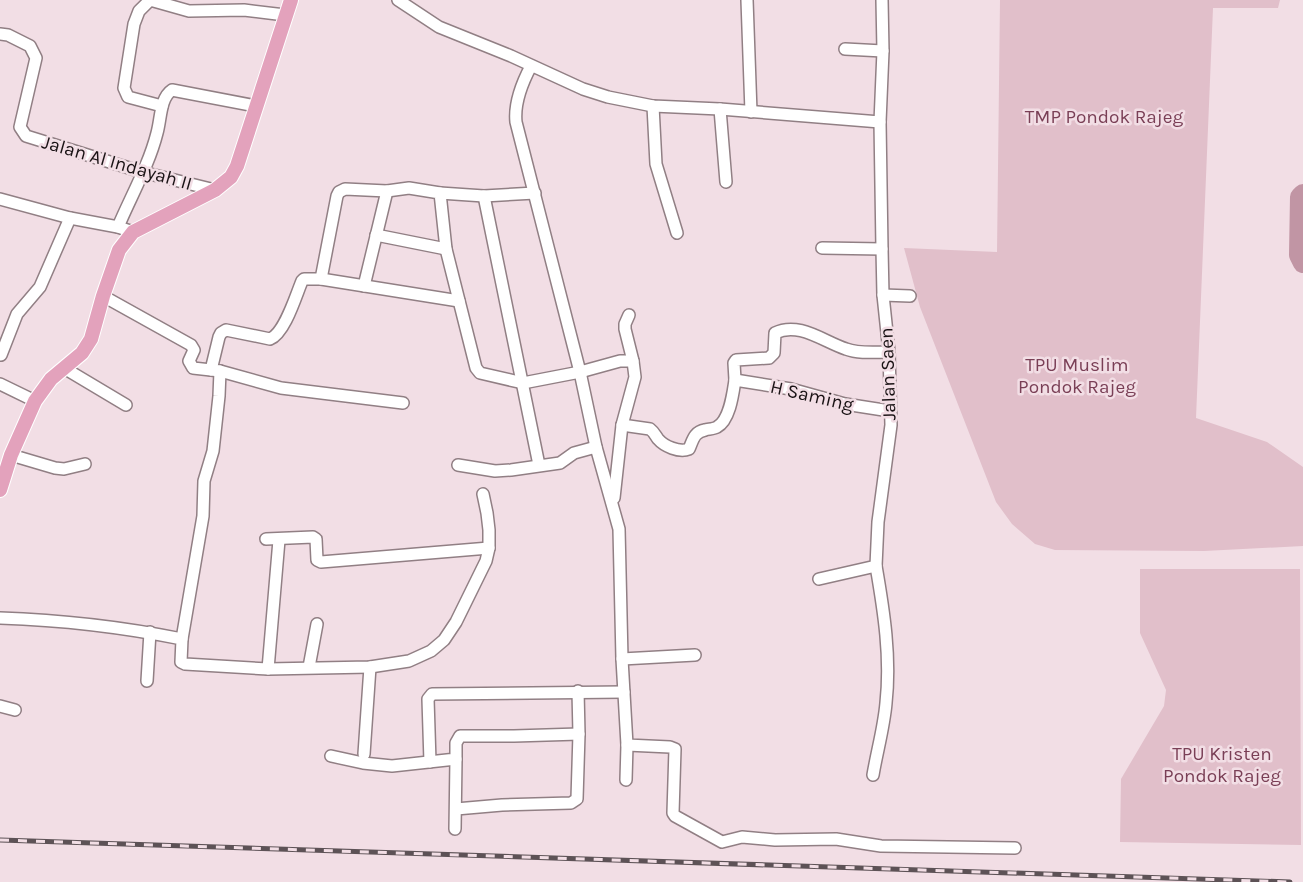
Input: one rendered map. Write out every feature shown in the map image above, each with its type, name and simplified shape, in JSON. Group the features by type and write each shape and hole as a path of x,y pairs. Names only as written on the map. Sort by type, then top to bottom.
{"main road":[{"path":"0,490 11,455 35,401 51,379 82,353 92,339 103,296 119,250 133,232 215,190 231,177 237,166 291,0"}],"street":[{"path":"162,106 128,97 124,88 134,24 140,11 150,0 188,11 244,10 286,15"},
{"path":"398,0 439,27 511,56 583,89 608,97 653,106 720,109 880,122"},
{"path":"747,0 751,112"},
{"name":"Jalan Saen","path":"873,775 886,704 888,663 885,619 876,566 878,522 891,424 889,352 882,249 880,122 883,51 882,0"},
{"name":"Jalan Al Indayah II","path":"0,34 8,35 30,46 36,58 20,127 26,136 142,172 215,190"},
{"path":"845,49 883,51"},
{"path":"531,66 515,109 516,116 580,372 596,448 614,504 619,529 622,659 627,745 626,780"},
{"path":"525,78 542,71"},
{"path":"118,227 157,134 162,106 167,93 172,90 256,106"},
{"path":"653,106 656,164 677,233"},
{"path":"720,109 726,182"},
{"path":"321,279 337,196 345,188 387,191 409,188 440,193 484,196 534,193"},
{"path":"364,286 387,191"},
{"path":"440,193 446,249 476,368 480,373 523,383 580,372 620,361 633,361"},
{"path":"484,196 538,465"},
{"path":"0,199 70,218 118,227 133,232"},
{"path":"1,355 17,314 40,287 70,218"},
{"path":"376,236 446,249"},
{"path":"822,248 882,249"},
{"path":"459,301 321,279 304,279 291,309 274,337 270,339 226,330 222,333 215,371 219,396 213,451 204,481 203,516 182,639 181,662 268,669 370,667 409,661 431,651 444,640 460,615 486,561 489,548 487,513 483,494"},
{"path":"885,295 908,296"},
{"path":"103,296 191,345 194,350 189,361 193,368 215,371 281,388 403,403"},
{"path":"614,504 622,426 635,377 625,329 629,315"},
{"name":"H Saming","path":"622,426 653,430 659,440 668,446 683,451 688,449 696,433 700,430 716,427 724,420 731,403 734,363 736,360 769,358 774,353 775,333 780,331 801,331 816,335 852,351 889,352"},
{"path":"64,368 126,405"},
{"name":"H Saming","path":"734,380 791,388 845,404 890,411"},
{"path":"0,384 35,401"},
{"path":"458,465 494,471 560,463 574,453 596,448"},
{"path":"11,455 55,468 64,469 85,464"},
{"path":"266,539 279,540 313,537 316,539 317,560 322,562 489,548"},
{"path":"268,669 279,540"},
{"path":"819,579 876,566"},
{"path":"0,618 47,620 150,632 182,639"},
{"path":"309,667 317,624"},
{"path":"147,681 150,632"},
{"path":"622,659 695,655"},
{"path":"364,754 370,667"},
{"path":"456,809 502,805 571,804 575,802 577,799 579,734 578,691"},
{"path":"430,762 428,699 432,694 624,692"},
{"path":"0,706 15,710"},
{"path":"455,829 456,743 460,736 579,734"},
{"path":"627,745 670,747 675,749 673,813 675,816 722,842 742,837 775,840 836,839 881,846 1015,848"},
{"path":"331,756 363,763 392,766 456,760"}],"green space":[{"name":"TPU Muslim Pondok Rajeg","path":"1000,0 1280,0 1278,8 1213,8 1196,418 1267,442 1303,467 1303,546 1204,551 1055,550 1035,544 1012,524 996,502 920,307 904,248 997,252"},
{"name":"TPU Kristen Pondok Rajeg","path":"1140,569 1300,569 1301,845 1120,842 1121,779 1164,706 1166,690 1140,633"}],"waterway":[{"path":"1303,194 1300,197 1299,255 1303,263"}],"railway":[{"path":"0,840 1290,882"}],"park label":[{"name":"TMP Pondok Rajeg","path":"1104,117"}]}
